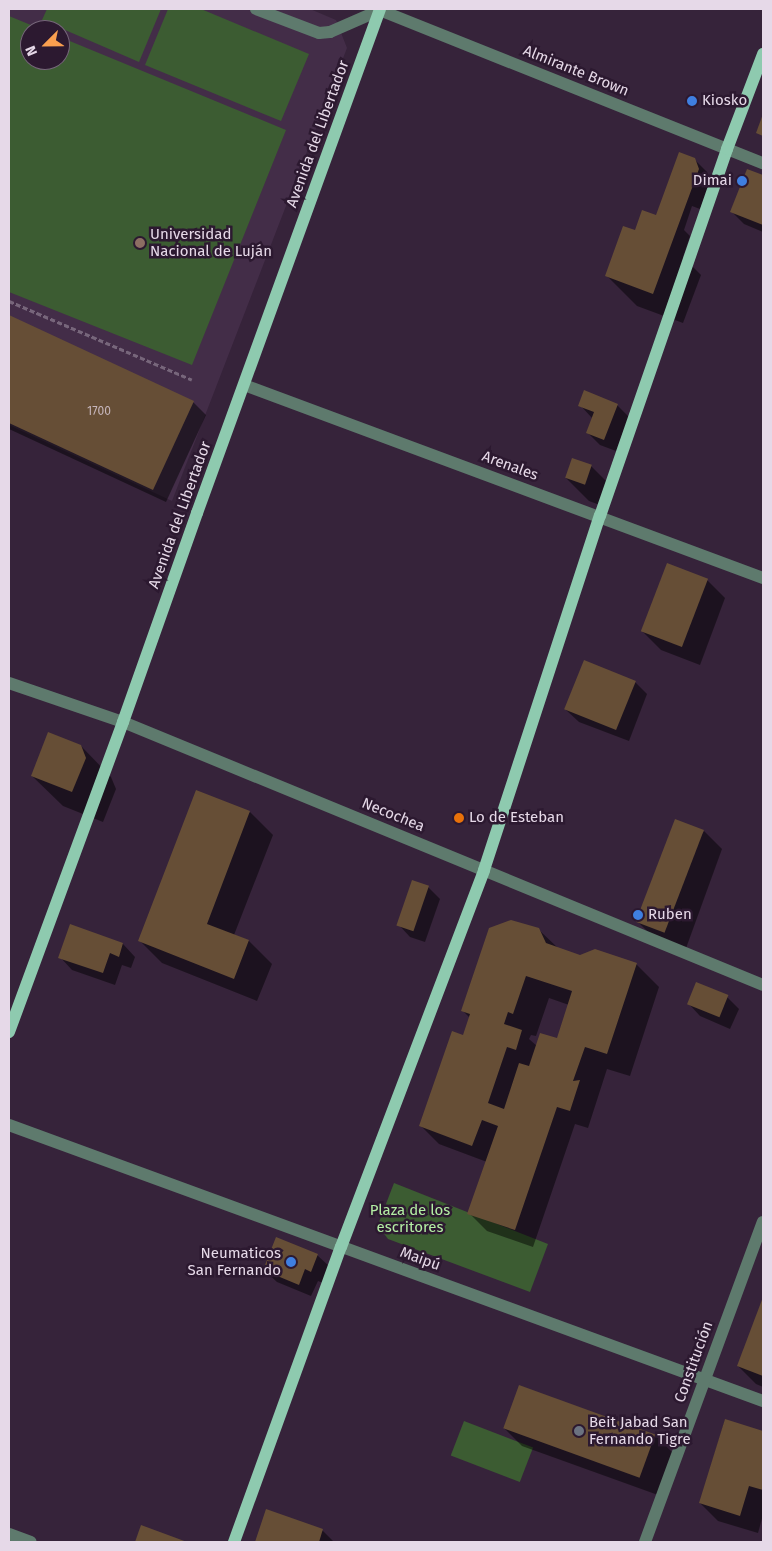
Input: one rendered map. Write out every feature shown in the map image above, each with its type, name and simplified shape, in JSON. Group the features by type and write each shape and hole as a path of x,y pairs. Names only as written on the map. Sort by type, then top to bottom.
{"main road":[{"name":"Avenida del Libertador","path":"9,1032 123,722 379,9"},
{"path":"234,1542 341,1247 484,870 600,516 727,149 763,54"}],"street":[{"path":"256,9 319,33 330,32 379,9"},
{"name":"Almirante Brown","path":"379,9 763,163"},
{"name":"Arenales","path":"244,385 763,578"},
{"name":"Necochea","path":"9,683 123,722 763,985"},
{"name":"Maipú","path":"9,1125 763,1401"},
{"name":"Constitución","path":"646,1542 763,1222"},
{"path":"9,1534 31,1542"}],"path":[{"path":"9,301 192,380"}],"shaded area":[{"name":"Universidad Nacional de Luján","path":"9,9 310,9 336,20 347,48 172,501 9,425"}],"green space":[{"path":"47,9 161,9 139,62 70,32 70,20 42,20"},
{"path":"168,9 201,9 309,54 281,121 145,65"},
{"path":"9,16 20,21 20,70 70,70 70,41 286,130 192,365 9,292"},
{"name":"Plaza de los escritores","path":"394,1183 548,1244 530,1292 388,1239 382,1231 379,1222"},
{"path":"464,1421 533,1448 520,1482 451,1456"}],"building":[{"path":"763,114 763,136 756,133"},
{"path":"679,152 695,158 699,169 653,294 605,276 623,226 635,230 642,210 656,215"},
{"path":"747,169 763,175 763,225 730,212"},
{"path":"9,315 194,401 153,490 9,423"},
{"path":"584,390 618,404 604,440 586,433 594,412 578,406"},
{"path":"572,458 592,465 585,485 565,478"},
{"path":"667,563 708,579 682,647 641,631"},
{"path":"584,660 636,681 616,730 564,709"},
{"path":"48,732 81,745 86,758 72,792 31,776"},
{"path":"196,790 250,811 207,924 249,940 234,979 138,941"},
{"path":"675,819 704,830 665,933 636,922"},
{"path":"412,880 429,886 413,931 396,925"},
{"path":"511,920 539,928 546,943 580,955 595,949 637,963 607,1054 585,1047 573,1081 580,1080 570,1111 557,1107 515,1230 467,1214 498,1126 482,1120 472,1146 419,1126 452,1031 463,1035 470,1014 461,1011 489,928","holes":["526,976 572,991 557,1038 540,1033 529,1066 519,1063 504,1109 488,1103 507,1047 516,1050 522,1030 504,1024 508,1012 513,1014"]},
{"path":"70,924 123,943 119,957 110,953 103,973 58,958"},
{"path":"696,982 728,995 719,1017 687,1004"},
{"name":"Neumaticos San Fernando","path":"276,1237 318,1254 311,1272 305,1269 299,1285 263,1270"},
{"path":"763,1297 763,1376 737,1366"},
{"name":"Beit Jabad San Fernando Tigre","path":"519,1385 655,1435 640,1478 503,1428"},
{"path":"725,1419 763,1431 763,1490 749,1486 740,1516 699,1503"},
{"path":"266,1509 323,1529 319,1542 255,1542"},
{"path":"141,1525 187,1542 135,1542"}],"place":[{"name":"Kiosko","path":"692,101"},
{"name":"Dimai","path":"742,181"},
{"name":"Universidad Nacional de Luján","path":"140,243"},
{"name":"Lo de Esteban","path":"459,818"},
{"name":"Ruben","path":"638,915"},
{"name":"Neumaticos San Fernando","path":"291,1262"},
{"name":"Beit Jabad San Fernando Tigre","path":"579,1431"}]}
